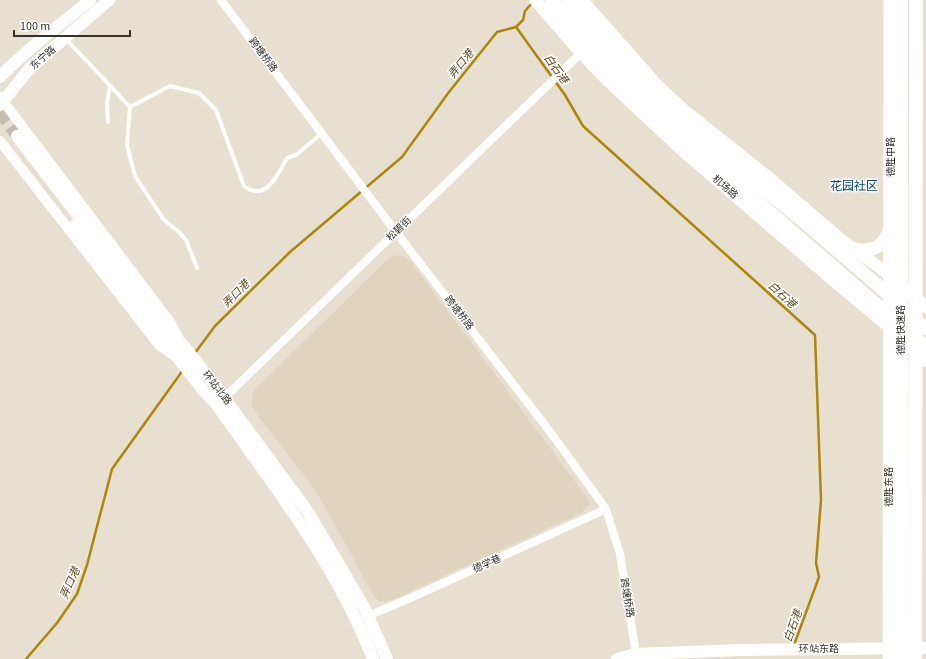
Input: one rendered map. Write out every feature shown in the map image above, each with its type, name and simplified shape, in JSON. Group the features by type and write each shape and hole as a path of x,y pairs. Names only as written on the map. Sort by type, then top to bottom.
{"highway":[{"name":"德胜快速路","path":"901,0 901,659"},
{"name":"德胜快速路","path":"915,659 916,0"}],"main road":[{"name":"东宁路","path":"0,77 18,59 90,0"},
{"name":"东宁路","path":"1,101 30,68 66,39 109,0"},
{"name":"机场路","path":"535,0 556,6 593,21 684,110 854,249 891,276 926,307"},
{"name":"机场路","path":"582,0 601,40 641,83 690,129 810,227 926,329"},
{"name":"德胜中路","path":"890,0 890,321"},
{"name":"机场路","path":"556,6 581,53 611,84 683,151 744,196"},
{"name":"机场路","path":"556,6 587,43 744,196 890,321 926,347"},
{"name":"环站北路","path":"9,139 211,380 221,401 312,540 344,593 367,642 373,659"},
{"name":"环站北路","path":"9,139 203,390 221,401 306,509 368,616 387,659"},
{"path":"804,208 810,227"},
{"path":"854,249 865,251 873,249 887,238 891,226"},
{"name":"机场路","path":"890,321 926,361"},
{"name":"德胜东路","path":"889,654 890,321"},
{"name":"环站东路","path":"617,659 636,654 757,650 813,649 889,654 926,648"}],"street":[{"name":"跨塘桥路","path":"222,0 396,232 551,433 606,509 620,554 636,654"},
{"name":"松碧街","path":"221,401 581,53"},
{"path":"1,101 170,322 183,345"},
{"name":"德学巷","path":"368,616 606,509"}],"lane":[{"path":"66,39 130,107 127,145 135,176 164,220 179,232 186,240 197,268"},
{"path":"108,122 107,104 110,86"},
{"path":"130,107 170,86 199,93 216,110 244,186 250,191 257,192 267,188 274,182 287,158 296,155 322,133"}],"shaded area":[{"path":"397,255 404,256 411,262 589,500 589,506 581,513 392,600 380,602 374,597 313,487 258,416 252,406 252,395 257,387 389,258"}],"waterway":[{"name":"弄口港","path":"195,353 215,326 290,252 402,157 449,92 497,32 516,27 523,20 525,11 532,3"},
{"name":"白石港","path":"516,27 565,95 583,126 815,335 821,500 816,563 819,577 794,645"},
{"name":"弄口港","path":"26,659 57,623 77,594 87,565 112,469 183,370"}],"tunnel":[{"path":"0,112 17,136"}],"district":[{"name":"花园社区","path":"854,186"}]}
